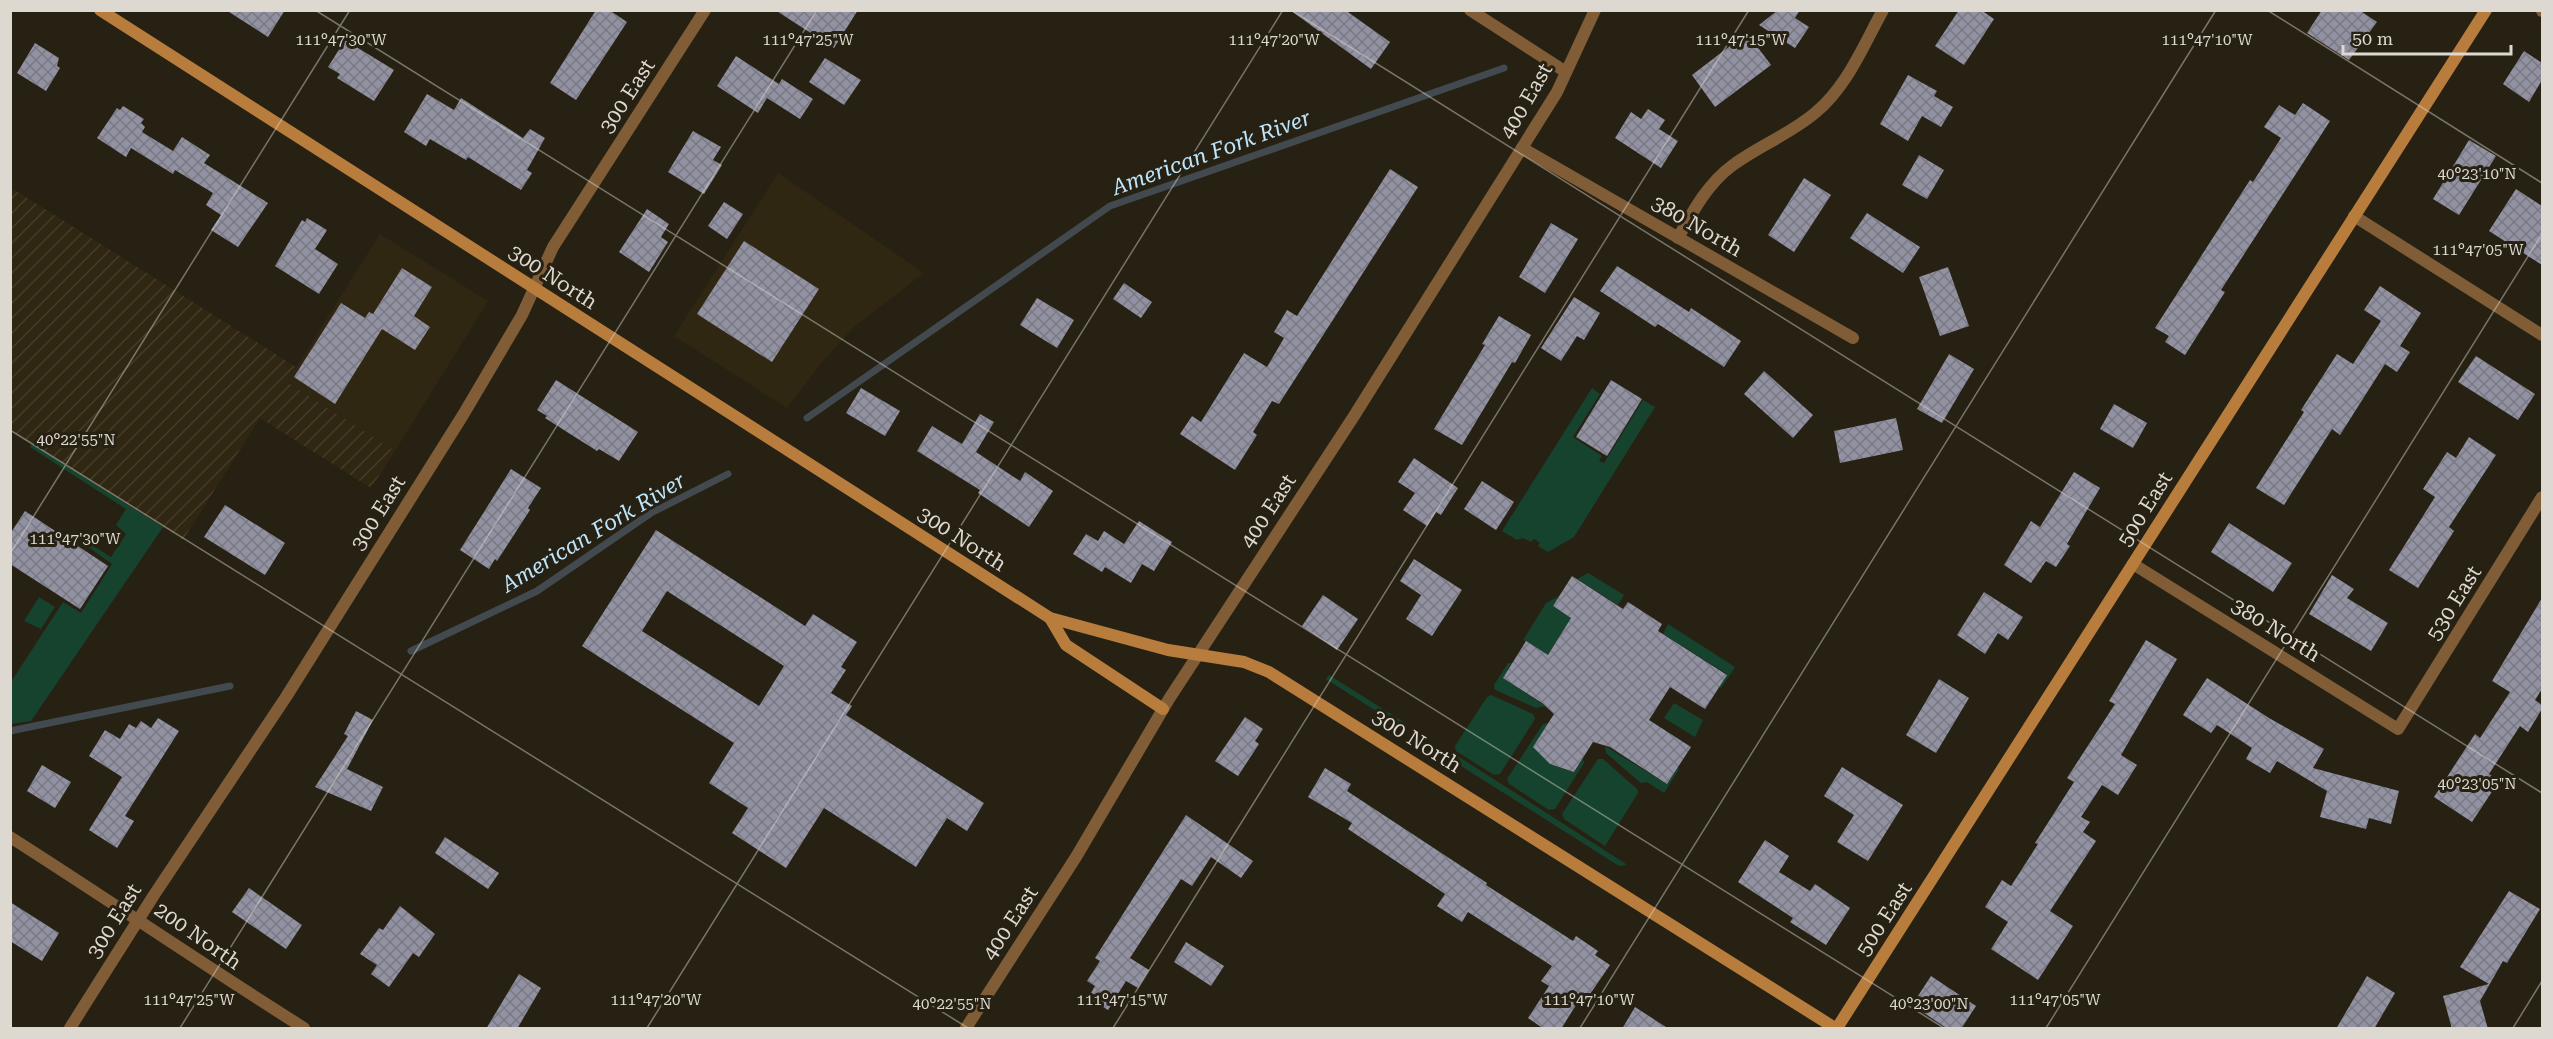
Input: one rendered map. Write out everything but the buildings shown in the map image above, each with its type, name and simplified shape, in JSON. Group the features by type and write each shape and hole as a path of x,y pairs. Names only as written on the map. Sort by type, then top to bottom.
{"street":[{"name":"300 North","path":"100,10 1050,618 1088,630 1197,655 1244,662 1293,686 1836,1029"},
{"name":"300 East","path":"70,1029 139,919 286,697 463,414 522,315 553,247 705,10"},
{"path":"1470,10 1566,72"},
{"name":"400 East","path":"966,1029 1077,857 1197,655 1354,416 1557,92 1595,10"},
{"path":"1678,237 1710,187 1732,166 1814,114 1833,95 1847,75 1883,10"},
{"name":"500 East","path":"1836,1029 2486,10"},
{"name":"380 North","path":"1522,148 1853,338"},
{"path":"2354,216 2542,335"},
{"name":"530 East","path":"2398,729 2542,497"},
{"name":"380 North","path":"2133,564 2398,729"},
{"path":"1050,618 1066,645 1163,709"},
{"name":"200 North","path":"10,837 139,919 176,948 304,1029"}],"shaded area":[{"path":"778,173 924,273 854,327 823,361 787,408 674,336"},
{"path":"10,187 296,367 287,382 395,451 371,488 260,418 183,540 11,430"},
{"path":"380,234 488,301 395,451 287,382"}],"green space":[{"path":"1592,388 1600,394 1573,437 1602,456 1599,461 1604,463 1643,400 1655,407 1574,537 1548,552 1538,546 1540,543 1534,539 1531,542 1523,538 1517,540 1502,531"},
{"path":"32,444 163,527 31,721 11,724 11,682 63,602 81,613 112,564 80,541 82,539 111,557 126,534 116,525 126,509 30,447"},
{"path":"1588,573 1624,595 1618,605 1577,579"},
{"path":"1559,596 1553,606 1571,618 1548,655 1523,640 1546,603"},
{"path":"39,597 55,607 41,629 24,621"},
{"path":"1668,624 1735,667 1721,688 1719,687 1727,674 1663,634"},
{"path":"1508,663 1512,663 1503,678 1545,706 1536,708 1495,690 1494,685"},
{"path":"1329,675 1407,724 1406,726 1401,727 1326,679"},
{"path":"1491,695 1533,714 1535,719 1500,774 1494,775 1456,751 1455,746 1487,697"},
{"path":"1674,703 1703,720 1695,737 1664,718"},
{"path":"1549,723 1550,764 1574,772 1583,759 1584,763 1555,809 1549,810 1509,784 1507,779 1543,724"},
{"path":"1605,746 1667,784 1678,767 1679,769 1664,793 1647,782 1641,783 1606,753"},
{"path":"1453,753 1626,865 1619,866 1450,759"},
{"path":"1598,759 1603,759 1637,789 1638,793 1605,846 1564,819 1562,814"}],"waterway":[{"name":"American Fork River","path":"807,418 1110,206 1504,68"},
{"name":"American Fork River","path":"411,651 537,591 651,513 728,474"},
{"name":"American Fork River","path":"10,731 230,686"}]}
